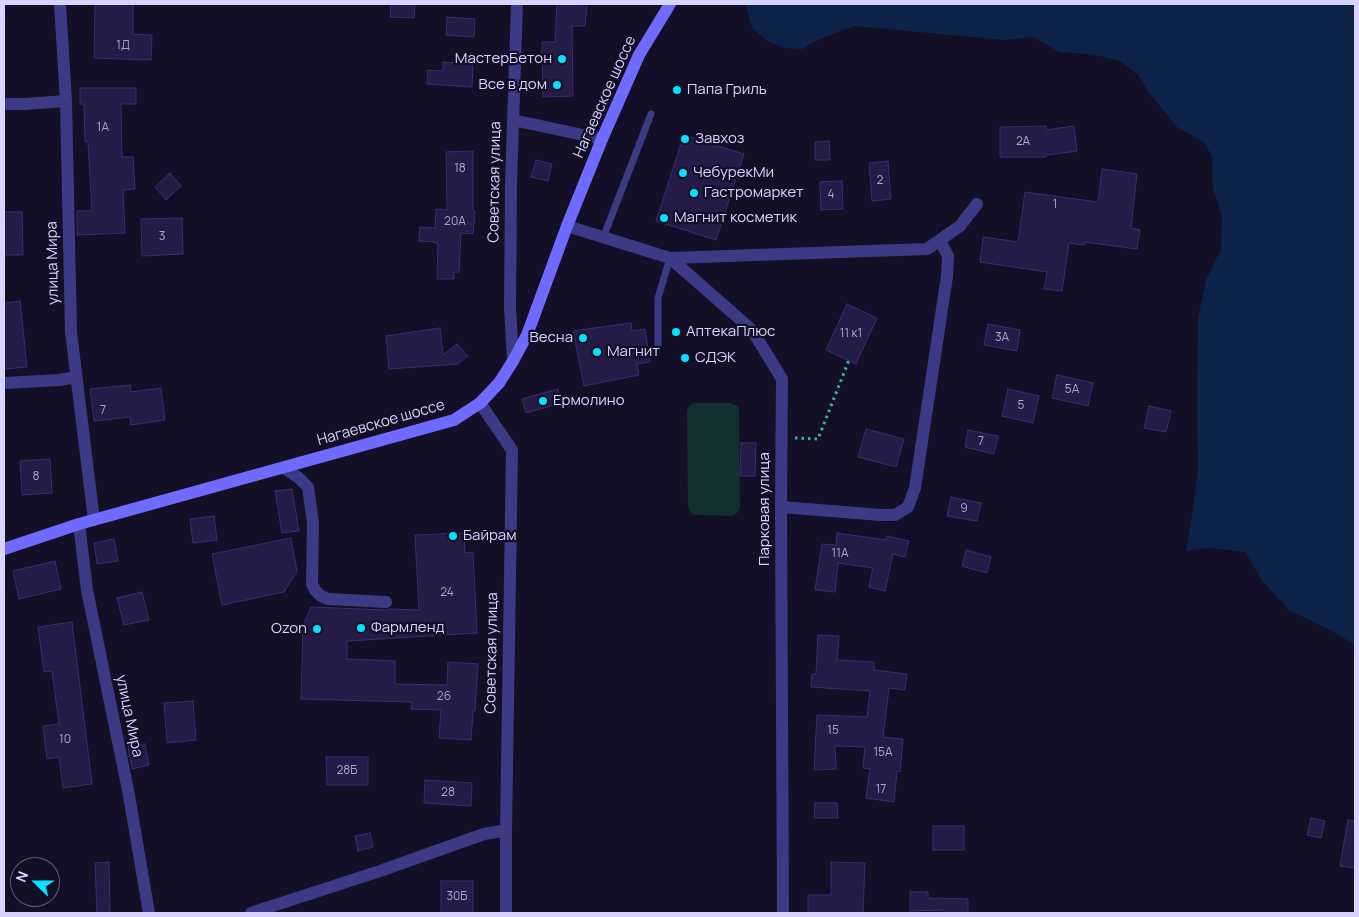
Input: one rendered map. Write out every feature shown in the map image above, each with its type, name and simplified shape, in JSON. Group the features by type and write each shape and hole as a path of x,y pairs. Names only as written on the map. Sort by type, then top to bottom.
{"street":[{"name":"улица Мира","path":"60,4 66,101 71,332 94,520"},
{"name":"Советская улица","path":"513,361 510,308 517,4"},
{"name":"Нагаевское шоссе","path":"4,549 79,524 454,420 480,403 499,383 527,335 567,226 602,139 639,55 670,4"},
{"path":"4,104 66,101"},
{"path":"513,120 602,139"},
{"path":"670,258 927,249 960,226 977,204"},
{"name":"Парковая улица","path":"567,226 670,258 752,330 782,379 782,913"},
{"path":"781,507 895,515 908,506 915,488 947,276 948,256 940,240"},
{"path":"4,383 59,380 76,377"},
{"name":"Советская улица","path":"480,403 512,450 506,913"},
{"path":"284,468 308,487 313,523 312,584 315,590 321,596 328,599 386,602"},
{"name":"улица Мира","path":"79,524 87,590 128,790 149,913"},
{"path":"251,913 380,871 484,834 506,830"}],"lane":[{"path":"603,238 651,114"},
{"path":"658,345 658,298 670,258"}],"path":[{"path":"782,437 818,439 849,360"}],"green space":[{"path":"694,403 731,403 739,407 740,508 733,516 694,515 688,507 687,411 689,406"}],"water":[{"path":"745,4 1355,4 1355,645 1332,631 1289,610 1263,582 1245,552 1208,548 1186,551 1198,466 1198,318 1206,280 1221,249 1222,217 1213,188 1212,157 1205,143 1178,128 1149,93 1138,75 1120,61 1096,55 1059,52 1034,37 1003,40 855,26 815,41 803,49 784,48 766,40 752,28"}],"building":[{"path":"95,4 133,4 133,34 152,35 151,60 94,58"},
{"path":"391,4 415,4 414,18 390,17"},
{"path":"557,4 587,4 585,26 572,26 573,96 543,97 542,42 555,42"},
{"path":"447,17 475,19 474,37 446,35"},
{"path":"443,62 473,64 472,87 427,84 428,70 443,71"},
{"path":"80,88 136,88 136,104 121,104 122,157 133,157 135,189 123,190 125,233 77,235 77,211 92,211 88,142 85,142 84,104 80,104"},
{"path":"1046,126 1046,130 1074,126 1077,151 1046,155 1046,157 1000,157 1000,127"},
{"path":"684,135 744,154 716,240 656,221"},
{"path":"829,141 830,160 815,160 815,142"},
{"path":"473,151 473,211 475,211 473,234 461,233 459,272 454,272 454,279 437,279 438,243 419,241 420,227 435,228 436,209 447,210 446,152"},
{"path":"536,160 552,164 548,181 531,177"},
{"path":"888,161 891,199 872,201 869,163"},
{"path":"1102,169 1137,174 1131,228 1140,230 1137,249 1084,242 1084,245 1069,243 1062,291 1044,289 1047,272 980,262 983,237 1018,242 1025,192 1098,202"},
{"path":"170,173 181,186 166,200 155,187"},
{"path":"842,181 843,209 821,210 820,182"},
{"path":"4,212 22,212 23,255 4,255"},
{"path":"182,218 183,254 142,256 141,219"},
{"path":"20,301 27,367 4,369 4,303"},
{"path":"847,304 877,318 856,364 826,350"},
{"path":"631,323 632,331 645,329 650,362 637,364 639,375 584,386 573,331"},
{"path":"988,324 1020,330 1017,351 984,345"},
{"path":"440,328 443,355 457,344 468,356 458,364 389,369 386,336"},
{"path":"1057,375 1093,383 1088,406 1052,398"},
{"path":"130,385 131,392 161,388 165,420 131,425 130,417 94,421 90,389"},
{"path":"558,389 561,403 526,413 522,399"},
{"path":"1008,389 1039,396 1033,423 1002,416"},
{"path":"1149,406 1171,411 1166,432 1144,428"},
{"path":"866,429 904,439 896,467 858,457"},
{"path":"968,430 998,436 994,454 965,447"},
{"path":"741,443 756,443 755,476 740,476"},
{"path":"50,459 52,493 22,495 20,461"},
{"path":"292,489 299,531 282,533 275,491"},
{"path":"951,497 981,503 977,521 947,516"},
{"path":"214,516 217,540 193,543 190,519"},
{"path":"464,533 465,553 473,552 477,633 347,641 347,659 395,661 395,684 447,685 448,662 478,664 471,740 439,738 441,710 411,709 412,702 301,699 303,626 311,607 419,610 415,535"},
{"path":"837,533 886,540 887,536 909,541 905,557 893,554 885,591 869,587 873,568 838,563 835,592 815,590 822,544 836,545"},
{"path":"291,538 297,571 284,592 222,605 212,554"},
{"path":"114,539 118,561 97,564 94,543"},
{"path":"966,550 991,557 987,573 962,566"},
{"path":"55,561 61,589 19,599 13,571"},
{"path":"142,592 149,620 124,625 117,598"},
{"path":"72,622 92,784 63,788 59,757 47,759 43,726 59,724 52,671 44,672 38,627"},
{"path":"818,635 839,636 837,660 874,662 874,670 907,674 905,690 889,688 883,737 903,739 900,772 897,771 894,802 866,798 870,769 863,768 865,747 835,746 836,769 814,770 817,715 867,717 870,691 811,687 812,674 816,674"},
{"path":"193,701 196,740 167,743 164,703"},
{"path":"145,744 149,765 132,769 128,747"},
{"path":"326,757 368,757 368,785 327,785"},
{"path":"425,780 472,783 471,806 424,803"},
{"path":"815,803 837,803 838,818 814,818"},
{"path":"1311,818 1325,821 1321,838 1307,835"},
{"path":"1348,820 1355,821 1355,868 1340,866"},
{"path":"933,826 964,826 964,850 933,850"},
{"path":"370,833 373,847 358,851 355,836"},
{"path":"109,862 110,913 97,913 95,863"},
{"path":"831,862 865,863 863,913 808,913 808,895 831,895"},
{"path":"441,881 473,881 473,913 441,913"},
{"path":"910,892 928,892 928,898 968,899 968,913 944,913 944,910 910,911"}],"place":[{"name":"МастерБетон","path":"562,59"},
{"name":"Все в дом","path":"557,85"},
{"name":"Папа Гриль","path":"677,90"},
{"name":"Завхоз","path":"685,139"},
{"name":"ЧебурекМи","path":"683,173"},
{"name":"Гастромаркет","path":"694,193"},
{"name":"Магнит косметик","path":"664,218"},
{"name":"АптекаПлюс","path":"676,332"},
{"name":"Весна","path":"583,338"},
{"name":"Магнит","path":"597,352"},
{"name":"СДЭК","path":"685,358"},
{"name":"Ермолино","path":"543,401"},
{"name":"Байрам","path":"453,536"},
{"name":"Фармленд","path":"361,628"},
{"name":"Ozon","path":"317,629"}]}
